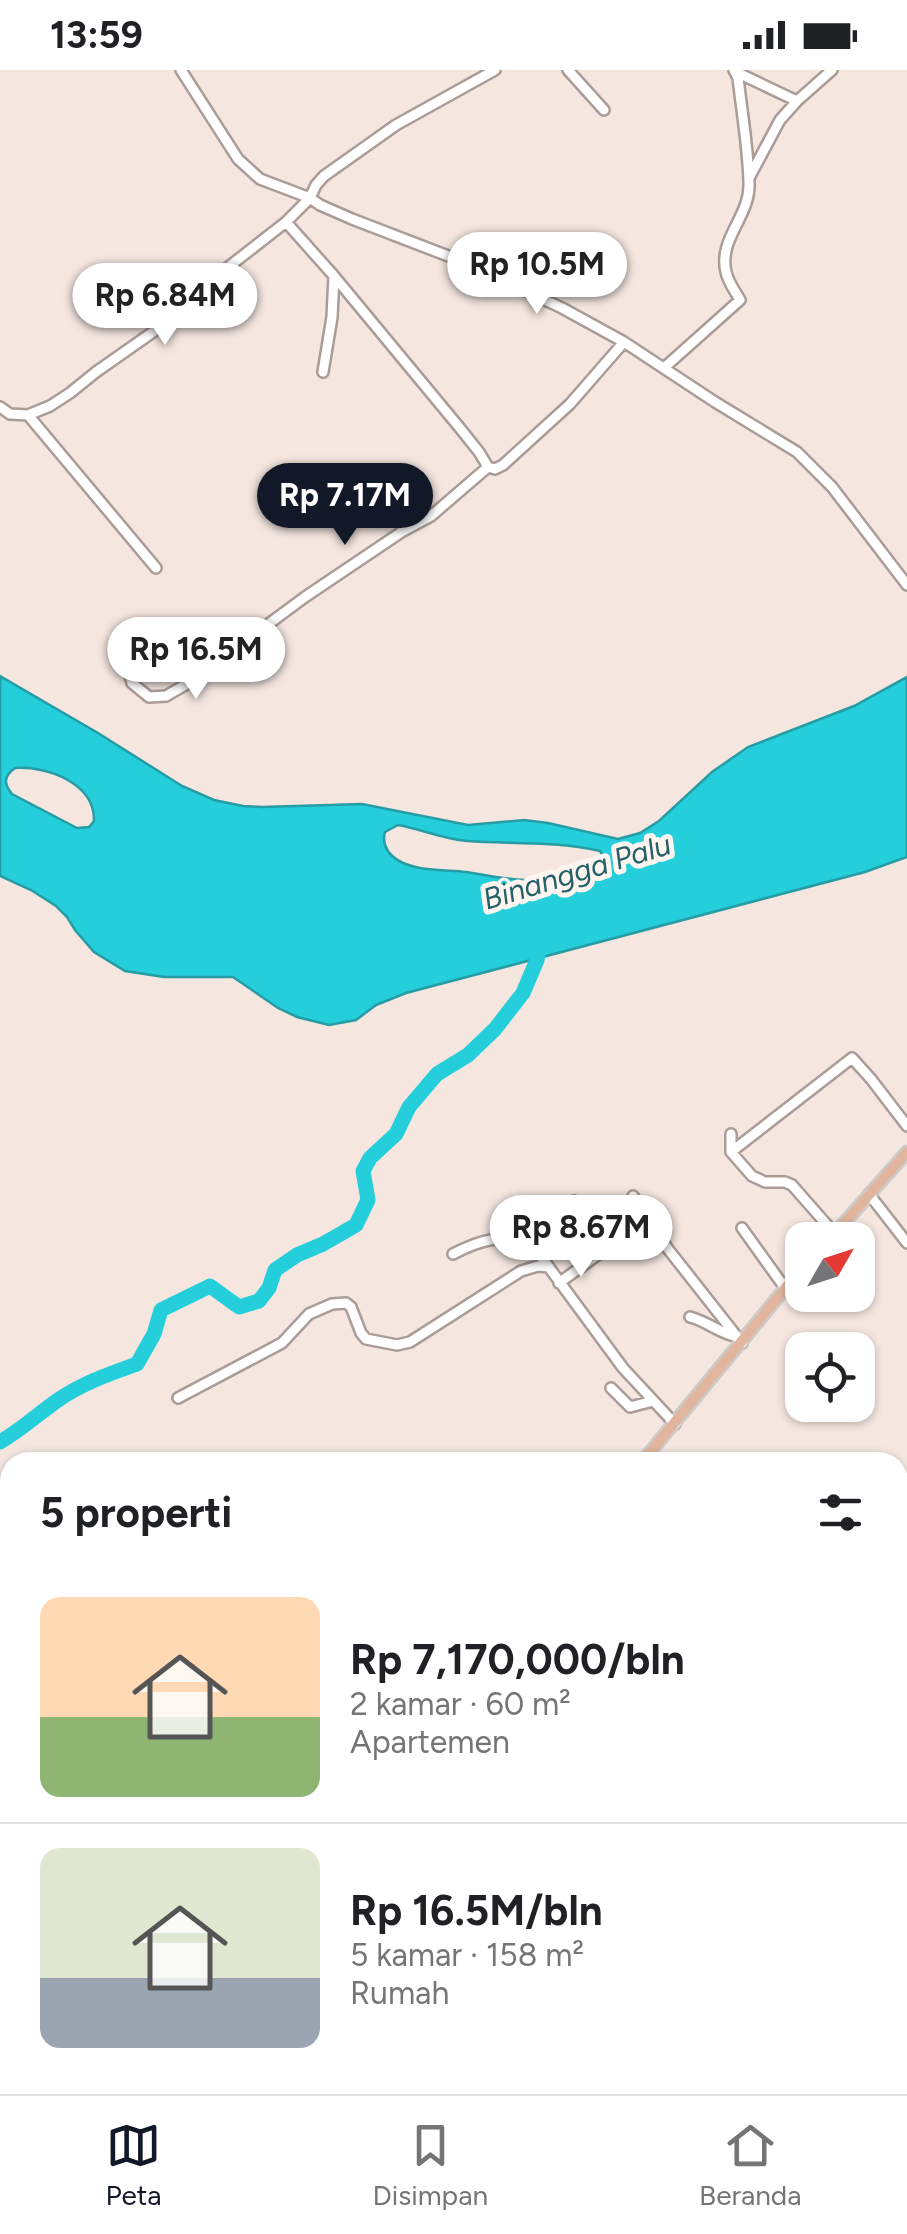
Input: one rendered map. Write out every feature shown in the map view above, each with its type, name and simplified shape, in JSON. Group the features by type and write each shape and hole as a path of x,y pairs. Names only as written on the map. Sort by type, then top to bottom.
{"main road":[{"path":"845,1222 907,1152"},
{"path":"651,1452 785,1288"}],"street":[{"path":"182,70 231,149 250,171 352,219 504,280 624,342 797,452 832,487 907,585"},
{"path":"470,70 478,80"},
{"path":"0,407 10,414 28,416 50,406 153,332 286,222 310,198 324,176 380,136 495,70"},
{"path":"568,70 604,110"},
{"path":"749,178 780,120 832,70"},
{"path":"735,71 797,101"},
{"path":"665,368 740,300 726,273 724,258 726,245 747,204 749,178 735,71"},
{"path":"286,222 488,467 503,465 532,441 580,395 624,342"},
{"path":"323,372 334,276"},
{"path":"28,416 156,568"},
{"path":"124,653 135,688 155,698 176,692 211,670 305,596 431,516 488,467"},
{"path":"731,1152 852,1058 907,1126"},
{"path":"731,1134 731,1152 757,1179 792,1186 820,1222"},
{"path":"870,1194 907,1243"},
{"path":"634,1196 668,1248 739,1340"},
{"path":"574,1202 607,1248"},
{"path":"560,1283 648,1218"},
{"path":"742,1228 785,1288"},
{"path":"453,1254 479,1240 531,1243 623,1368 675,1424"},
{"path":"178,1398 282,1342 297,1324 320,1307 346,1304 366,1338 398,1345 410,1342 521,1271 549,1267"},
{"path":"690,1317 739,1340"},
{"path":"611,1388 630,1407 653,1400"}],"water":[{"name":"Binangga Palu","path":"0,676 182,786 214,800 262,807 362,804 468,825 524,820 618,839 640,833 659,821 712,772 748,747 854,706 907,677 907,857 865,872 406,993 376,1005 356,1020 329,1025 297,1017 233,977 164,977 125,971 94,952 56,906 0,876","holes":["15,768 41,770 67,779 87,796 94,821 89,827 77,828 12,794 6,780","398,825 458,840 567,846 600,851 603,856 578,871 538,879 426,869 403,863 388,851 385,832"]}],"waterway":[{"path":"0,1442 67,1394 137,1364 154,1334 161,1310 210,1286 239,1307 259,1301 275,1270 356,1225 368,1200 363,1171 370,1158 396,1134 409,1107 437,1074 468,1055 495,1029 523,993 541,939"}]}
